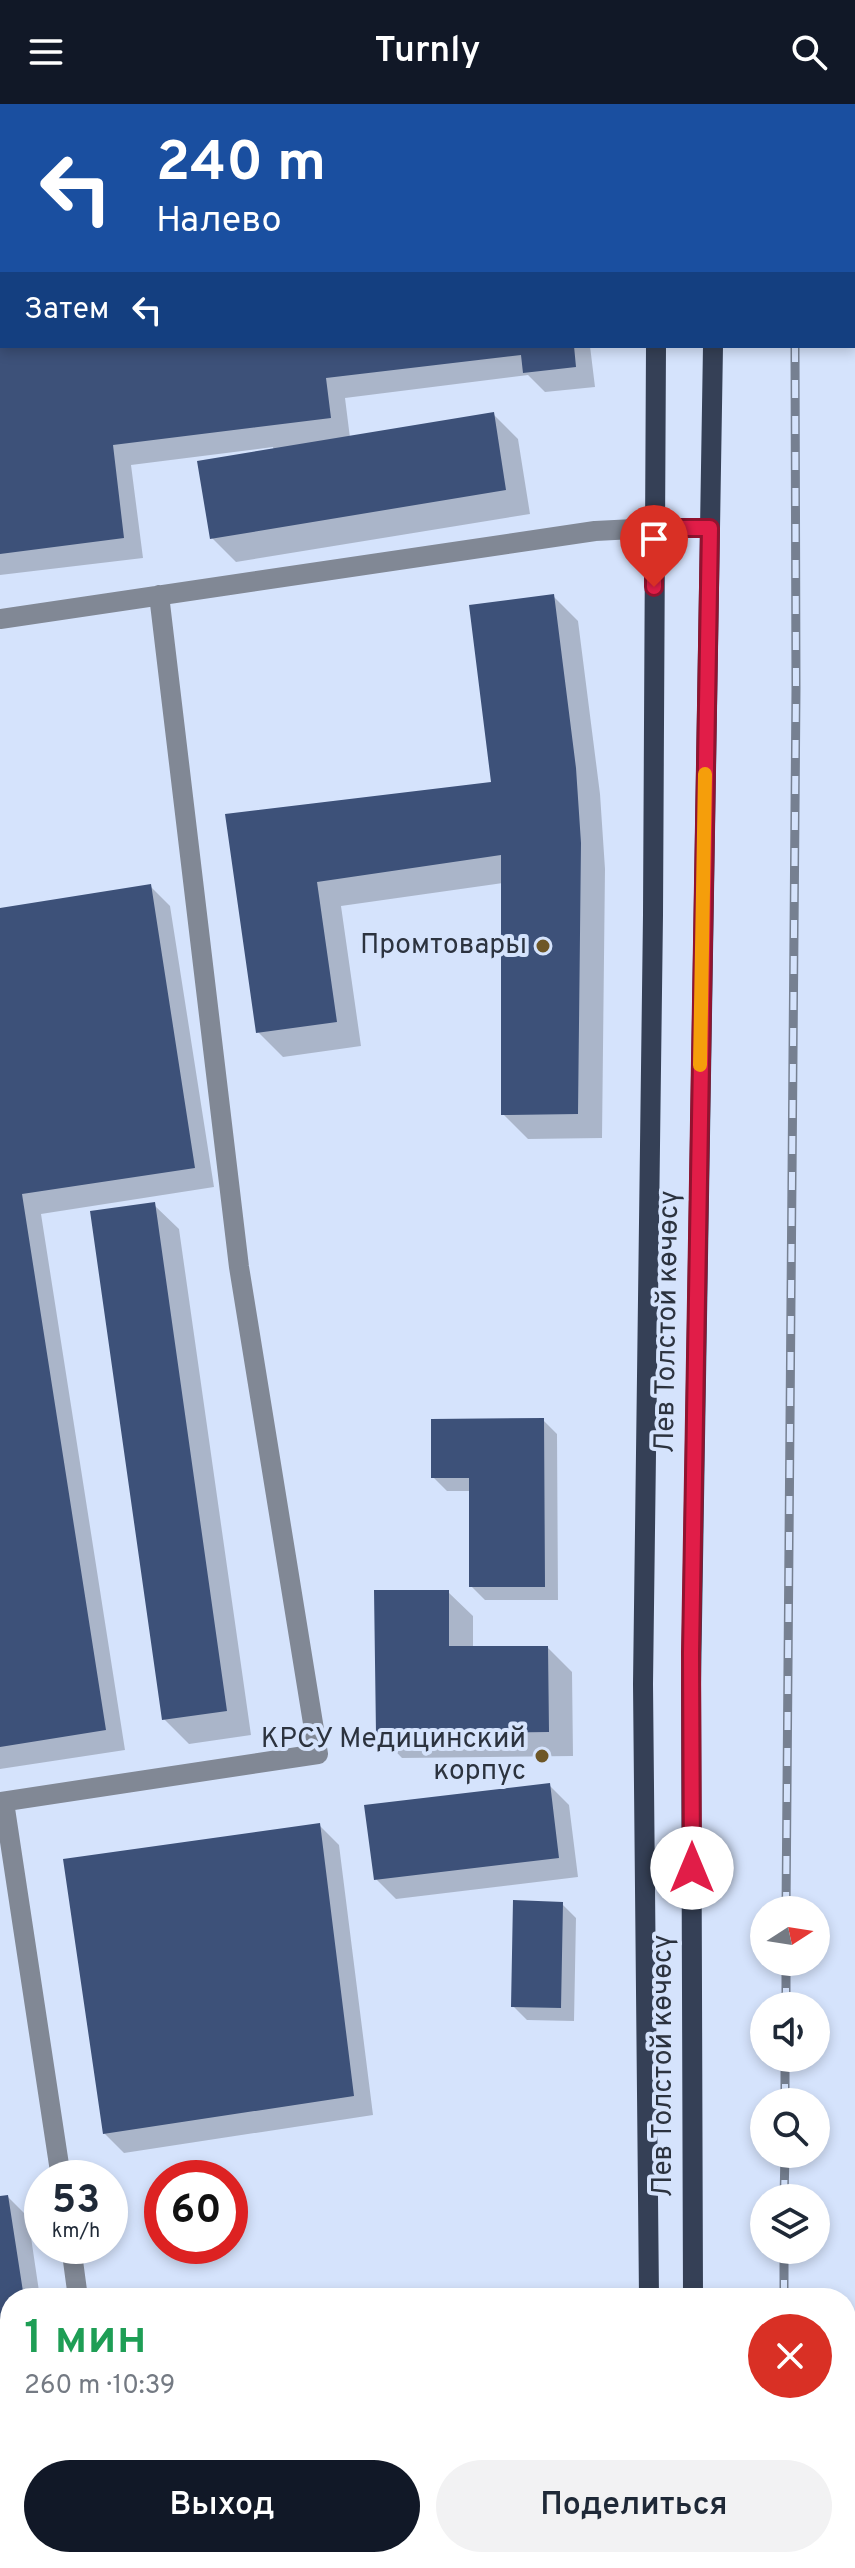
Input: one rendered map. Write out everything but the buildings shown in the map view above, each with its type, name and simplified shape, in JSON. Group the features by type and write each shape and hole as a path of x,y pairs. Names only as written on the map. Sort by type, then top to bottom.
{"main road":[{"name":"Лев Толстой көчөсү","path":"649,2288 643,1684 653,915 656,348"},
{"name":"Лев Толстой көчөсү","path":"693,2288 691,1684 713,348"}],"lane":[{"path":"0,619 595,531 710,528"},
{"path":"58,2160 2,1802 318,1754 239,1267 159,595"},
{"path":"73,2264 77,2288"}],"railway":[{"path":"786,1896 796,688 795,348"},
{"path":"786,1976 786,1992"},
{"path":"785,2072 785,2088"},
{"path":"784,2184 785,2168"},
{"path":"784,2264 784,2288"}],"slow traffic":[{"path":"700,1065 705,774"}],"place":[{"name":"Промтовары","path":"543,946"},
{"name":"КРСУ Медицинский корпус","path":"542,1756"}],"route":[{"path":"654,587 654,528 710,528 691,1653 692,1868"}]}
